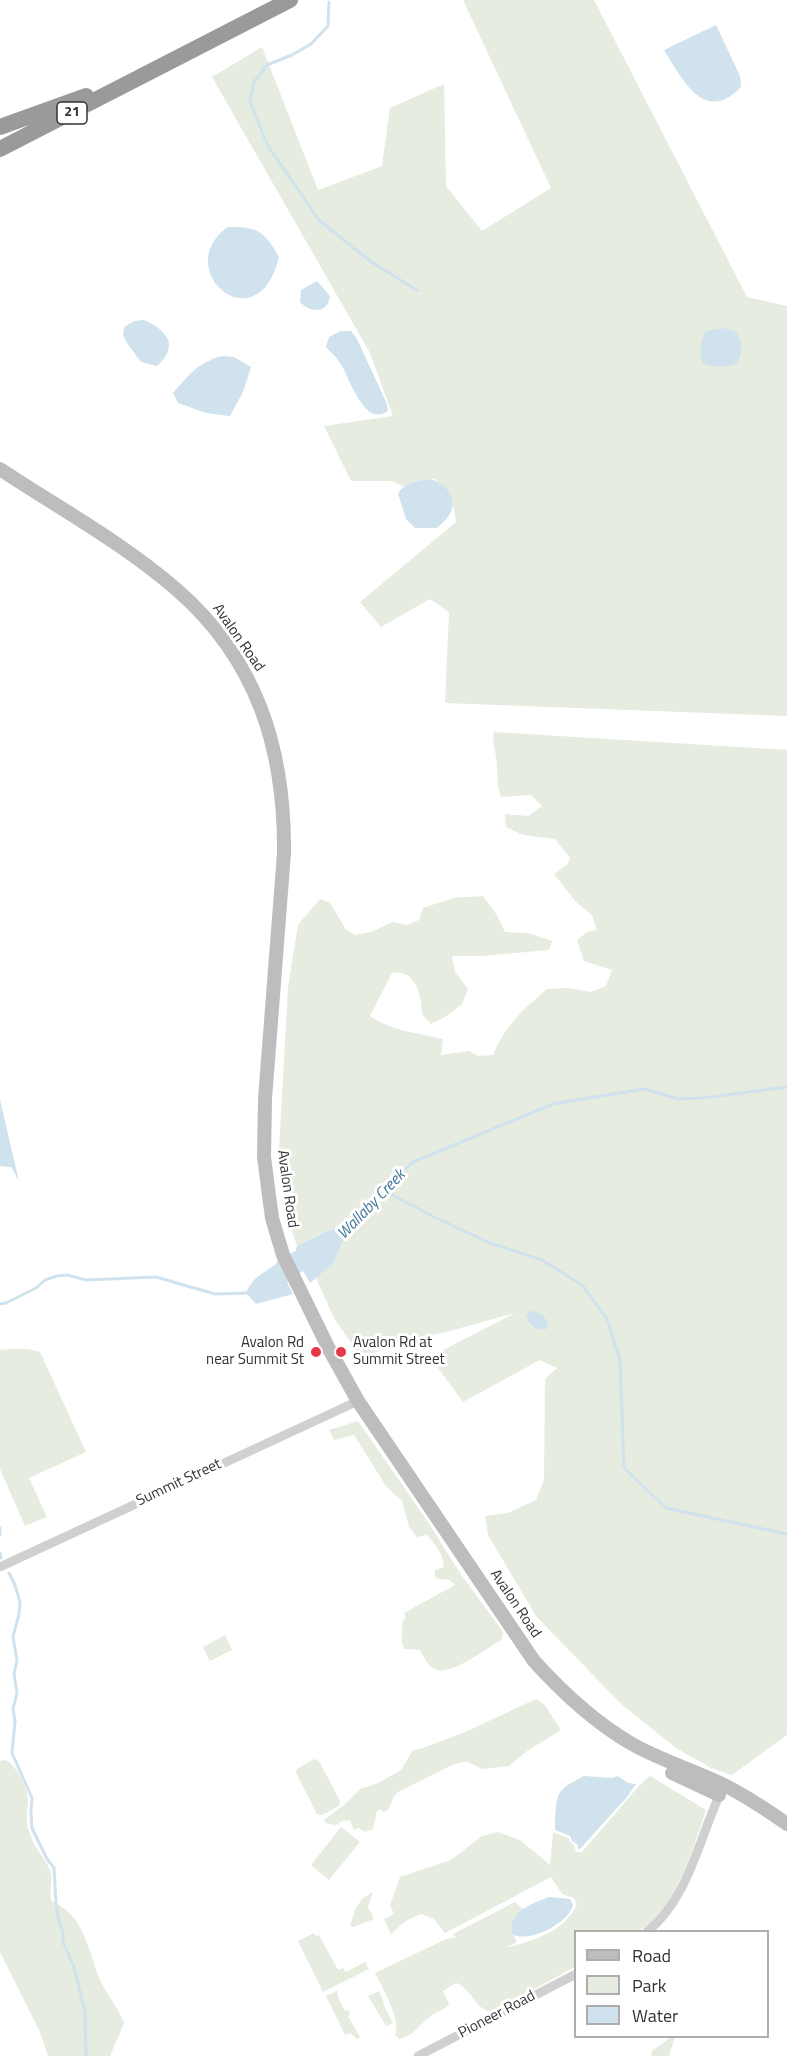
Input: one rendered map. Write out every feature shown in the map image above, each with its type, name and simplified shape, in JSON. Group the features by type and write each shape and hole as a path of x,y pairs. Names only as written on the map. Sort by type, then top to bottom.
{"highway":[{"name":"21","path":"0,149 290,0"},
{"name":"21","path":"0,127 143,76"}],"street":[{"name":"Avalon Road","path":"0,469 144,563 186,598 225,643 246,677 263,714 276,758 284,816 284,853 265,1099 264,1157 272,1218 283,1255 329,1349 358,1401 534,1661 566,1696 647,1761 721,1790"},
{"name":"Summit Street","path":"0,1567 358,1401"},
{"path":"649,1930 671,1904 692,1866 721,1790 787,1824"},
{"name":"Pioneer Road","path":"418,2056 574,1975"}],"green space":[{"path":"463,0 594,0 747,297 787,306 787,716 445,703 449,612 430,599 381,627 360,602 456,522 452,498 435,479 403,486 392,481 351,481 324,426 393,416 370,353 212,77 262,47 318,190 382,166 390,108 444,84 446,186 482,231 551,188"},
{"path":"494,732 787,750 787,1735 732,1775 711,1768 676,1748 621,1704 536,1616 488,1535 485,1516 508,1513 536,1500 544,1480 545,1379 557,1368 540,1360 463,1402 430,1357 515,1313 446,1332 405,1340 362,1358 335,1320 316,1278 333,1264 344,1239 355,1227 343,1223 297,1246 289,1223 279,1149 288,987 298,925 320,899 330,903 346,930 355,935 371,932 393,922 407,925 419,920 423,908 453,898 483,896 505,932 528,933 552,941 549,950 452,956 455,972 468,989 462,1004 431,1024 422,1014 419,992 412,979 407,975 392,973 370,1016 396,1028 443,1039 441,1055 469,1051 478,1056 493,1055 510,1026 547,989 567,988 591,992 606,986 612,970 584,961 577,940 587,932 597,930 592,915 576,902 554,874 567,865 570,858 555,839 523,835 506,827 505,814 528,816 542,806 531,795 501,797 493,742"},
{"path":"0,1350 40,1352 86,1452 29,1478 47,1517 25,1526 0,1469"},
{"path":"358,1421 428,1522 460,1573 503,1632 502,1640 459,1666 441,1671 434,1669 420,1650 404,1649 402,1634 403,1620 406,1618 404,1613 455,1585 449,1580 438,1579 435,1576 435,1570 444,1567 438,1550 427,1535 417,1537 409,1527 402,1501 386,1486 354,1435 334,1440 329,1430"},
{"path":"225,1635 232,1650 210,1661 203,1647"},
{"path":"536,1699 544,1704 561,1730 527,1751 509,1766 482,1769 468,1762 452,1765 398,1792 388,1810 377,1811 373,1829 365,1832 359,1828 354,1830 350,1820 336,1825 326,1823 324,1820 360,1789 378,1783 401,1770 413,1750 463,1733"},
{"path":"314,1759 319,1761 340,1801 339,1806 322,1815 317,1814 296,1773 297,1769"},
{"path":"6,1760 18,1772 26,1789 27,1825 32,1840 50,1870 52,1902 73,1916 80,1927 103,1986 124,2023 110,2056 48,2056 40,2032 0,1952 0,1761"},
{"path":"650,1776 706,1810 682,1877 663,1909 652,1922 640,1930 574,1930 574,1968 491,2012 480,2006 466,1989 456,1983 443,1991 449,2004 447,2006 432,2015 409,2036 399,2039 395,2035 394,2013 375,1973 446,1939 456,1937 453,1934 515,1902 523,1909 513,1920 511,1931 517,1942 505,1948 547,1934 572,1914 577,1904 574,1898 562,1894 551,1877 445,1933 434,1919 421,1914 406,1921 391,1934 384,1919 394,1914 390,1905 400,1877 451,1860 482,1836 498,1832 520,1840 550,1865 553,1832 569,1838 576,1852 582,1852"},
{"path":"341,1827 360,1842 329,1880 311,1865"},
{"path":"373,1892 368,1907 374,1919 350,1926 360,1902"},
{"path":"314,1933 316,1936 319,1935 338,1970 343,1968 346,1972 365,1962 369,1969 323,1992 298,1941"},
{"path":"337,1991 360,2037 357,2039 350,2033 345,2035 326,1996"},
{"path":"379,1991 393,2023 386,2026 368,1996"},
{"path":"670,2038 675,2038 669,2056 651,2056 652,2051"}],"water":[{"path":"716,25 740,76 741,87 728,98 716,101 705,100 696,94 679,74 664,50"},
{"path":"228,227 254,229 260,232 279,257 268,283 253,296 238,298 223,291 212,278 208,262 212,244"},
{"path":"317,281 330,296 326,306 313,310 300,302 301,290"},
{"path":"144,320 159,329 168,339 168,352 157,366 141,362 123,335 124,327 134,321"},
{"path":"723,328 735,331 740,339 741,350 738,363 720,366 702,363 701,347 706,331"},
{"path":"341,331 351,331 357,339 387,404 388,411 380,415 365,408 340,363 326,347 329,337"},
{"path":"222,356 234,357 251,367 243,392 230,416 206,413 178,403 173,393 184,380 200,366"},
{"path":"428,479 438,482 450,493 452,509 448,517 437,528 415,528 406,519 398,494 407,485"},
{"path":"0,1100 19,1181 11,1167 0,1166"},
{"path":"350,1220 355,1227 344,1239 333,1264 310,1283 303,1271 287,1282 293,1294 256,1304 246,1293 262,1273 276,1264 278,1258 296,1251 297,1246"},
{"path":"531,1311 540,1313 544,1317 548,1326 546,1329 536,1328 531,1324 526,1315"},
{"path":"584,1776 612,1778 618,1776 628,1783 636,1784 579,1850 570,1836 555,1830 556,1812 561,1791"},
{"path":"549,1897 570,1899 573,1905 564,1919 538,1934 519,1936 512,1934 511,1926 517,1914"}],"waterway":[{"path":"329,2 328,26 311,44 267,65 254,82 250,102 268,146 319,220 370,261 418,291"},
{"name":"Wallaby Creek","path":"353,1223 413,1162 553,1104 644,1089 679,1099 787,1087"},
{"path":"383,1190 490,1243 542,1260 582,1285 607,1319 620,1360 624,1468 666,1508 787,1534"},
{"name":"Wallaby Creek","path":"0,1304 36,1288 45,1280 67,1275 86,1280 156,1277 215,1294 249,1293"},
{"path":"0,1528 0,1535"},
{"path":"0,1553 1,1558"},
{"path":"9,1573 20,1602 13,1637 17,1660 14,1674 17,1693 13,1709 15,1721 12,1753 32,1798 32,1828 54,1868 56,1904 63,1942 74,1967 85,2011 86,2056"}],"place":[{"name":"Avalon Rd near Summit St","path":"316,1352"},
{"name":"Avalon Rd at Summit Street","path":"341,1352"}]}
